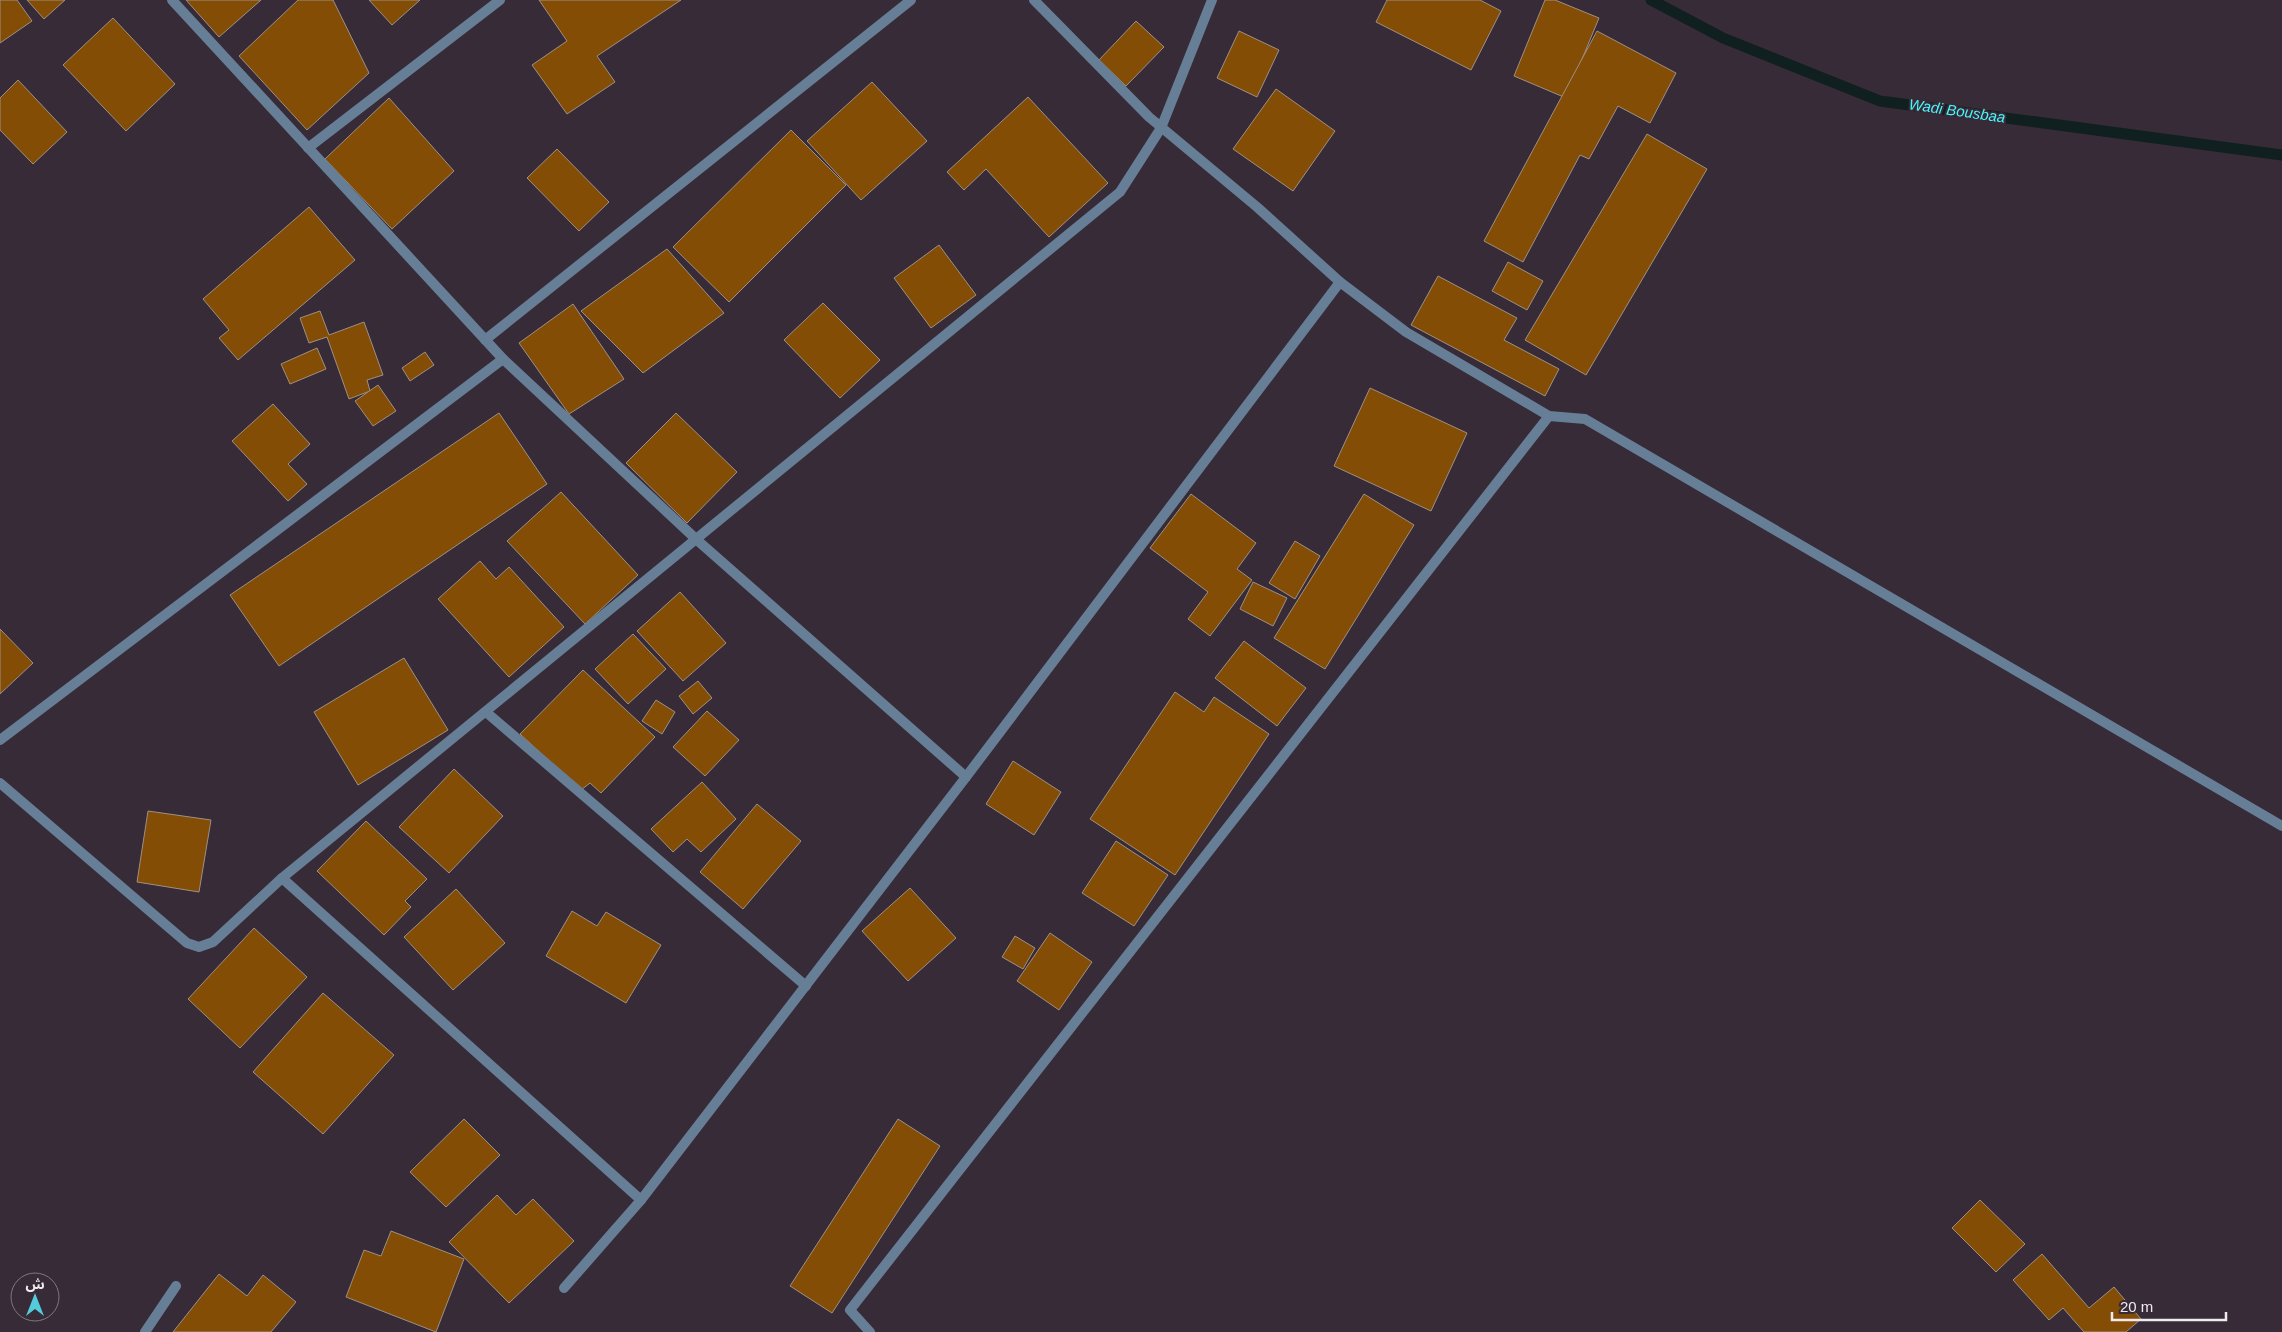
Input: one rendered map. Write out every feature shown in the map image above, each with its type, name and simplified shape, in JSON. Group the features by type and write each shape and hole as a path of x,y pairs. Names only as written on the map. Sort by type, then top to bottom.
{"street":[{"path":"172,0 503,359 696,540 966,777"},
{"path":"308,148 500,0"},
{"path":"485,340 911,0"},
{"path":"1034,0 1161,128 1257,206 1340,282 1406,332 1549,416 1586,419 2282,826"},
{"path":"0,783 187,943 199,947 213,942 282,878 1120,192 1161,128 1212,0"},
{"path":"564,1288 641,1200 966,777 1340,282"},
{"path":"0,740 503,359"},
{"path":"870,1332 850,1310 1549,416"},
{"path":"486,712 806,986"},
{"path":"282,878 641,1200"},
{"path":"145,1332 176,1286"}],"building":[{"path":"0,0 17,0 32,21 0,43"},
{"path":"27,0 65,0 44,19"},
{"path":"186,0 261,0 219,37"},
{"path":"298,0 333,0 369,73 307,130 239,56"},
{"path":"369,0 420,0 392,25"},
{"path":"539,0 681,0 597,56 615,82 567,114 532,65 567,41"},
{"path":"1387,0 1480,0 1501,11 1471,70 1376,22"},
{"path":"1545,0 1555,0 1599,18 1566,98 1514,76"},
{"path":"113,18 175,84 126,131 63,65"},
{"path":"1136,21 1164,47 1126,86 1099,60"},
{"path":"1239,31 1279,50 1257,97 1217,78"},
{"path":"1597,31 1676,73 1650,123 1618,106 1589,159 1580,155 1523,262 1484,241"},
{"path":"18,80 67,132 33,164 0,130 0,98"},
{"path":"872,82 927,141 861,200 807,141"},
{"path":"1276,89 1335,131 1293,191 1233,149"},
{"path":"1028,97 1108,183 1049,237 986,169 964,190 947,172"},
{"path":"389,98 454,171 392,229 325,159"},
{"path":"791,130 846,185 729,302 673,247"},
{"path":"1647,134 1707,169 1586,375 1525,340"},
{"path":"557,149 609,202 579,231 527,178"},
{"path":"309,207 355,260 238,360 219,338 229,330 203,299"},
{"path":"939,245 976,295 931,328 894,278"},
{"path":"667,249 724,313 643,373 581,311"},
{"path":"1508,262 1543,281 1527,310 1492,291"},
{"path":"1438,276 1517,318 1504,340 1559,369 1545,396 1411,325"},
{"path":"823,303 880,360 840,398 784,340"},
{"path":"573,304 624,379 569,414 519,343"},
{"path":"320,311 329,335 364,322 383,375 367,380 370,391 349,399 327,337 309,343 300,318"},
{"path":"317,348 326,369 290,384 281,364"},
{"path":"425,352 434,365 410,381 402,368"},
{"path":"378,385 396,411 373,426 355,401"},
{"path":"1370,388 1467,433 1431,511 1334,466"},
{"path":"273,404 310,444 288,464 307,484 288,501 232,441"},
{"path":"499,413 547,484 279,666 230,595"},
{"path":"676,413 737,472 687,523 626,463"},
{"path":"561,492 638,575 585,624 507,541"},
{"path":"1191,494 1256,543 1237,569 1252,580 1210,636 1188,619 1208,592 1150,548"},
{"path":"1364,494 1414,525 1325,669 1274,638"},
{"path":"1295,541 1320,556 1295,599 1269,583"},
{"path":"480,561 496,579 509,567 564,627 509,677 438,599"},
{"path":"1253,582 1287,598 1273,626 1240,609"},
{"path":"680,592 726,643 683,681 637,631"},
{"path":"0,629 33,663 0,694"},
{"path":"633,634 666,669 628,704 595,669"},
{"path":"1244,641 1306,688 1277,726 1215,678"},
{"path":"404,658 448,730 358,785 314,712"},
{"path":"583,670 655,737 601,793 590,783 581,790 520,734"},
{"path":"698,681 712,698 693,714 679,696"},
{"path":"1175,692 1204,712 1214,697 1269,734 1175,875 1090,819"},
{"path":"656,700 675,712 662,734 642,721"},
{"path":"707,711 739,740 705,776 673,747"},
{"path":"1013,761 1061,792 1034,835 986,804"},
{"path":"454,769 503,816 449,873 399,827"},
{"path":"702,782 736,819 701,852 687,839 673,852 651,829"},
{"path":"757,804 801,841 743,909 700,872"},
{"path":"148,811 211,820 199,892 137,882"},
{"path":"366,821 427,879 405,901 411,907 384,935 317,871"},
{"path":"1116,841 1168,875 1134,926 1082,893"},
{"path":"910,888 956,938 908,981 862,931"},
{"path":"456,889 505,943 453,990 404,937"},
{"path":"572,911 597,926 606,912 661,945 626,1003 546,956"},
{"path":"254,928 307,977 240,1048 188,999"},
{"path":"1050,933 1092,962 1059,1010 1017,981"},
{"path":"1015,936 1035,948 1023,969 1002,957"},
{"path":"323,993 394,1055 323,1134 253,1072"},
{"path":"464,1119 500,1155 446,1207 410,1172"},
{"path":"898,1119 940,1146 832,1313 790,1286"},
{"path":"497,1195 516,1215 533,1199 574,1241 509,1303 449,1242"},
{"path":"1980,1200 2025,1244 1996,1272 1952,1228"},
{"path":"391,1231 464,1259 436,1332 346,1297 364,1250 381,1256"},
{"path":"2042,1254 2089,1308 2114,1287 2141,1319 2126,1332 2084,1332 2063,1308 2049,1320 2013,1280"},
{"path":"219,1274 247,1296 263,1275 296,1302 271,1332 173,1332"}],"waterway":[{"name":"Wadi Bousbaa","path":"1651,0 1723,38 1880,101 2282,155"}]}
